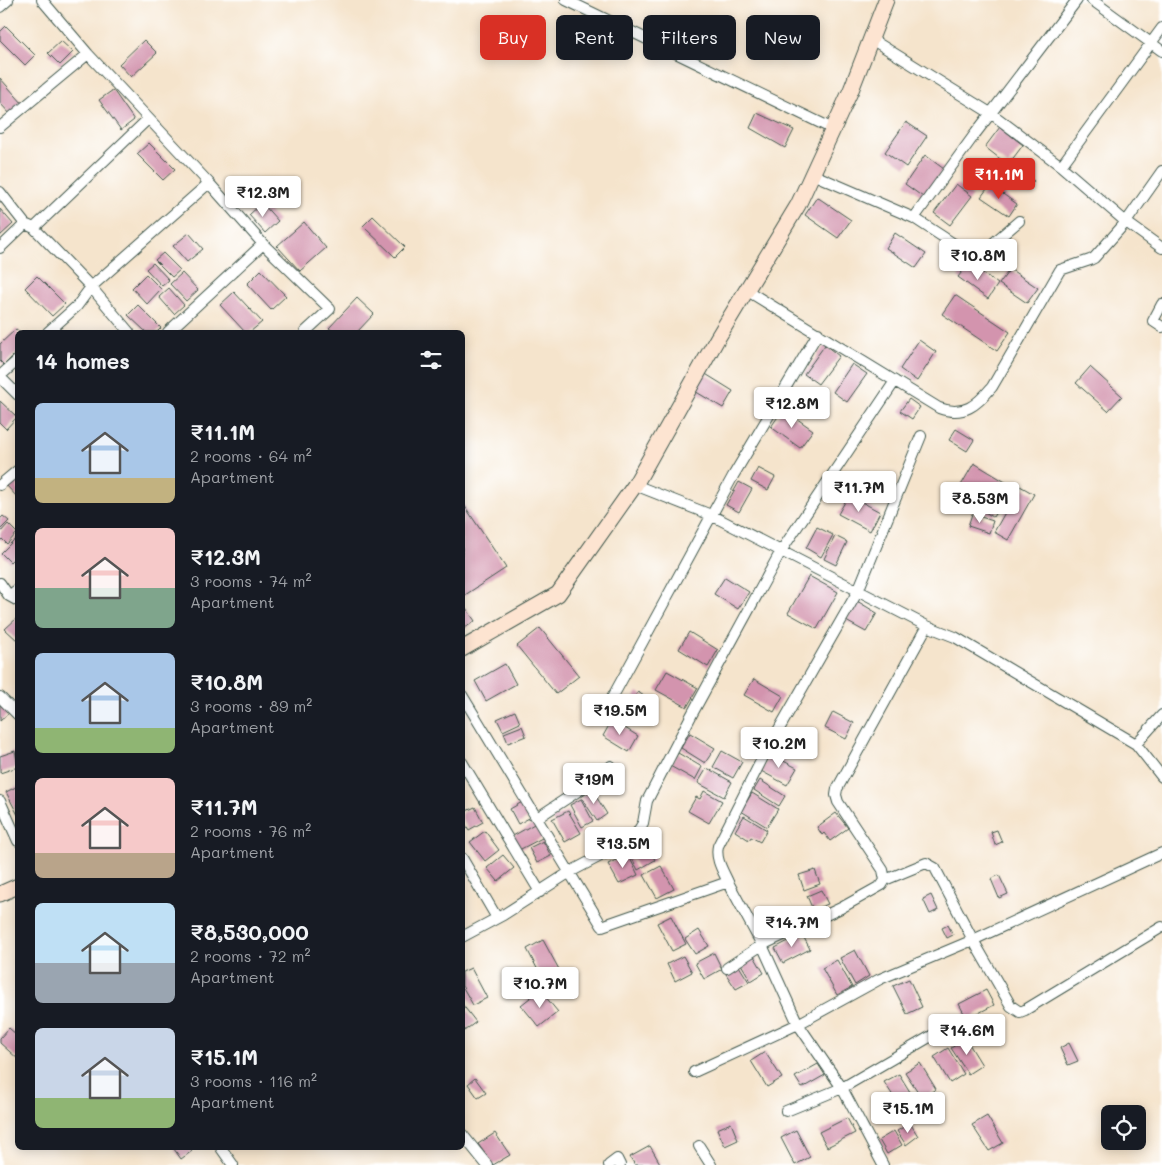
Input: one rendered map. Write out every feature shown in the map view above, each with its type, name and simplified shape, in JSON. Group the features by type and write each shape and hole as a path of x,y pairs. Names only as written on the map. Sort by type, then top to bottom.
{"street":[{"path":"0,7 8,0"},
{"path":"42,0 88,54 209,183 263,244 330,310 306,330"},
{"path":"566,0 833,129"},
{"path":"465,648 558,594 635,485 746,290 798,205 851,90 886,0"},
{"path":"914,218 1077,0"},
{"path":"1092,0 1162,51"},
{"path":"1061,166 1162,28"},
{"path":"871,39 992,114 1061,166 1126,222 1162,248"},
{"path":"0,127 88,54"},
{"path":"0,248 29,226 148,119"},
{"path":"746,290 939,408 959,411 972,407 982,399 999,377 1060,270 1094,258 1126,222 1162,171"},
{"path":"812,174 914,218 960,248 974,252 984,251 1019,221"},
{"path":"50,330 78,306 91,287 209,183"},
{"path":"0,192 29,226 91,287 127,330"},
{"path":"170,330 263,244"},
{"path":"1162,304 1153,321 1162,327"},
{"path":"600,720 711,515 818,333"},
{"path":"15,363 0,376 15,392"},
{"path":"465,935 497,918 570,872 629,841 637,833 643,823 647,801 651,792 781,551 895,381"},
{"path":"881,1164 842,1088 798,1024 762,945 728,882 716,852 763,757 858,591 921,436"},
{"path":"0,485 15,472"},
{"path":"635,485 711,515 927,626 955,637 1136,744 1162,777"},
{"path":"0,583 15,595"},
{"path":"885,880 883,870 838,802 836,795 927,626"},
{"path":"0,697 15,712"},
{"path":"465,699 602,926 728,882"},
{"path":"1136,744 1162,715"},
{"path":"537,818 607,772 611,766"},
{"path":"465,767 540,892"},
{"path":"0,801 15,834"},
{"path":"694,1072 798,1024 880,979 973,940 1162,853"},
{"path":"465,863 497,918"},
{"path":"727,968 762,945 841,908 882,885 885,880 926,863 931,864 935,868 1011,1006 1020,1012 1162,927"},
{"path":"0,894 15,887"},
{"path":"786,1111 842,1088 933,1035"},
{"path":"465,1138 487,1165"},
{"path":"699,1146 711,1165"},
{"path":"222,1150 233,1165"},
{"path":"609,1165 617,1160 620,1165"}],"building":[{"path":"6,26 35,55 25,65 0,40 0,32"},
{"path":"144,40 157,53 131,77 119,64"},
{"path":"61,41 73,52 60,65 48,53"},
{"path":"0,78 23,104 11,115 0,103"},
{"path":"113,90 134,120 121,130 99,100"},
{"path":"757,113 794,130 785,148 750,128"},
{"path":"906,122 927,136 906,167 885,152"},
{"path":"1000,127 1023,145 1008,165 985,147"},
{"path":"149,143 175,169 163,180 137,154"},
{"path":"925,155 944,169 923,197 905,184"},
{"path":"1012,164 1034,181 1026,190 1004,173"},
{"path":"956,184 972,196 950,225 934,213"},
{"path":"990,185 1017,204 1009,216 981,197"},
{"path":"817,197 851,220 838,238 805,215"},
{"path":"262,203 278,221 265,233 249,215"},
{"path":"0,209 13,224 0,236"},
{"path":"373,216 405,247 395,257 363,226"},
{"path":"304,222 326,248 300,271 277,246"},
{"path":"189,233 203,249 187,262 173,246"},
{"path":"895,233 926,254 916,268 886,248"},
{"path":"163,253 180,270 172,277 155,260"},
{"path":"153,263 169,280 162,286 146,269"},
{"path":"969,263 998,284 988,299 958,277"},
{"path":"1010,269 1038,288 1027,303 999,284"},
{"path":"261,270 286,296 271,310 247,284"},
{"path":"182,273 198,290 186,301 170,284"},
{"path":"146,274 161,289 147,304 132,288"},
{"path":"37,276 65,304 52,316 25,288"},
{"path":"169,288 184,305 174,314 159,297"},
{"path":"234,292 262,322 252,330 243,330 220,305"},
{"path":"955,295 1010,332 997,351 942,314"},
{"path":"357,298 374,314 359,330 332,330 329,328"},
{"path":"138,305 161,328 159,330 144,330 128,315"},
{"path":"16,329 17,330 15,330 15,354 4,365 0,361 0,344"},
{"path":"919,340 936,352 917,381 900,369"},
{"path":"825,345 839,356 818,384 804,374"},
{"path":"852,364 867,374 847,402 833,392"},
{"path":"1090,367 1122,396 1108,411 1076,383"},
{"path":"704,373 733,391 723,408 693,390"},
{"path":"909,399 920,407 912,419 900,411"},
{"path":"0,401 15,415 15,419 6,429 0,423"},
{"path":"783,409 813,430 800,448 771,427"},
{"path":"956,429 974,440 967,451 949,440"},
{"path":"974,463 1012,486 993,517 956,494"},
{"path":"758,468 775,477 768,490 751,481"},
{"path":"15,478 15,495 6,485"},
{"path":"739,482 752,489 739,512 726,505"},
{"path":"1020,486 1034,494 1008,540 994,532"},
{"path":"849,495 880,512 870,531 838,514"},
{"path":"465,506 506,568 465,595"},
{"path":"972,514 993,521 989,533 968,526"},
{"path":"3,516 9,521 0,530 0,519"},
{"path":"8,524 15,531 15,535 7,544 2,539 0,541 0,533"},
{"path":"817,527 833,535 821,557 806,548"},
{"path":"835,536 847,542 836,565 824,559"},
{"path":"15,539 15,557 10,562 1,553"},
{"path":"809,576 838,592 817,629 788,613"},
{"path":"725,577 749,592 738,609 714,594"},
{"path":"857,601 877,613 866,632 846,621"},
{"path":"465,608 475,621 465,628"},
{"path":"15,620 15,638 5,629"},
{"path":"540,628 579,676 556,694 517,646"},
{"path":"689,632 718,650 708,667 679,649"},
{"path":"505,664 516,684 486,701 475,681"},
{"path":"667,671 698,688 687,707 656,690"},
{"path":"754,679 783,696 774,712 744,695"},
{"path":"638,692 653,702 637,723 622,713"},
{"path":"0,701 10,712 0,721"},
{"path":"515,711 520,723 503,731 497,719"},
{"path":"833,712 854,723 846,739 825,728"},
{"path":"612,720 638,736 629,752 603,736"},
{"path":"522,726 526,736 508,743 504,733"},
{"path":"690,733 715,748 705,763 681,748"},
{"path":"15,751 15,768 0,773 0,756"},
{"path":"722,751 742,762 733,778 713,767"},
{"path":"678,753 702,767 695,780 670,766"},
{"path":"770,754 797,768 787,785 761,771"},
{"path":"707,768 732,782 724,797 698,783"},
{"path":"760,780 785,796 779,806 754,790"},
{"path":"15,788 15,809 6,792"},
{"path":"592,790 607,814 597,821 581,797"},
{"path":"704,791 722,801 709,823 688,811 696,797 700,799"},
{"path":"752,793 778,809 767,827 741,811"},
{"path":"581,799 593,821 582,827 570,805"},
{"path":"524,801 533,816 518,824 510,809"},
{"path":"475,807 483,822 469,830 465,824 465,812"},
{"path":"568,811 581,833 565,842 552,819"},
{"path":"836,813 848,828 830,841 824,833 822,835 817,827"},
{"path":"744,816 767,830 760,842 751,837 749,840 735,831"},
{"path":"536,823 544,837 519,850 511,837"},
{"path":"997,830 1002,842 995,845 991,832"},
{"path":"485,831 499,850 485,861 470,842"},
{"path":"643,837 655,860 638,870 626,846"},
{"path":"543,841 551,856 537,863 529,848"},
{"path":"628,854 638,875 619,884 608,864"},
{"path":"503,855 514,868 498,881 487,868"},
{"path":"661,866 674,889 657,898 644,875"},
{"path":"815,870 820,884 804,890 799,875"},
{"path":"999,875 1008,894 999,898 991,879"},
{"path":"821,890 828,904 813,910 807,896"},
{"path":"931,895 938,910 930,914 923,899"},
{"path":"671,916 686,944 672,951 657,923"},
{"path":"948,925 953,935 947,938 942,928"},
{"path":"699,930 709,946 695,954 685,939"},
{"path":"802,934 810,949 783,963 775,948"},
{"path":"543,940 561,973 544,982 527,949"},
{"path":"855,950 869,976 855,985 840,958"},
{"path":"714,953 722,969 704,979 695,963"},
{"path":"683,956 692,972 675,981 667,964"},
{"path":"754,956 764,973 751,981 741,964"},
{"path":"837,960 852,987 837,995 822,968"},
{"path":"739,966 749,982 736,989 726,974"},
{"path":"471,968 487,998 473,1005 465,991 465,971"},
{"path":"909,979 922,1007 907,1014 893,986"},
{"path":"540,990 558,1012 539,1027 521,1005"},
{"path":"986,990 994,1005 967,1019 959,1004"},
{"path":"465,1008 476,1022 465,1030"},
{"path":"9,1028 15,1033 15,1056 0,1043 0,1038"},
{"path":"966,1039 982,1065 968,1074 951,1048"},
{"path":"1069,1043 1078,1061 1068,1065 1060,1048"},
{"path":"948,1048 964,1074 950,1083 934,1057"},
{"path":"765,1052 782,1078 767,1087 751,1061"},
{"path":"920,1063 936,1089 922,1098 905,1072"},
{"path":"818,1064 825,1075 802,1088 795,1077"},
{"path":"899,1074 915,1100 901,1108 884,1082"},
{"path":"475,1078 486,1093 478,1098 468,1084"},
{"path":"987,1116 1003,1143 989,1151 972,1125"},
{"path":"847,1118 855,1133 827,1147 819,1132"},
{"path":"731,1123 738,1140 725,1146 717,1129"},
{"path":"910,1123 918,1136 906,1145 897,1131"},
{"path":"796,1130 810,1157 795,1165 781,1138"},
{"path":"894,1131 902,1145 887,1154 879,1140"},
{"path":"495,1133 510,1155 493,1165 478,1144"},
{"path":"650,1146 661,1165 635,1165 630,1157"},
{"path":"175,1150 191,1150 192,1151 181,1159"}]}
